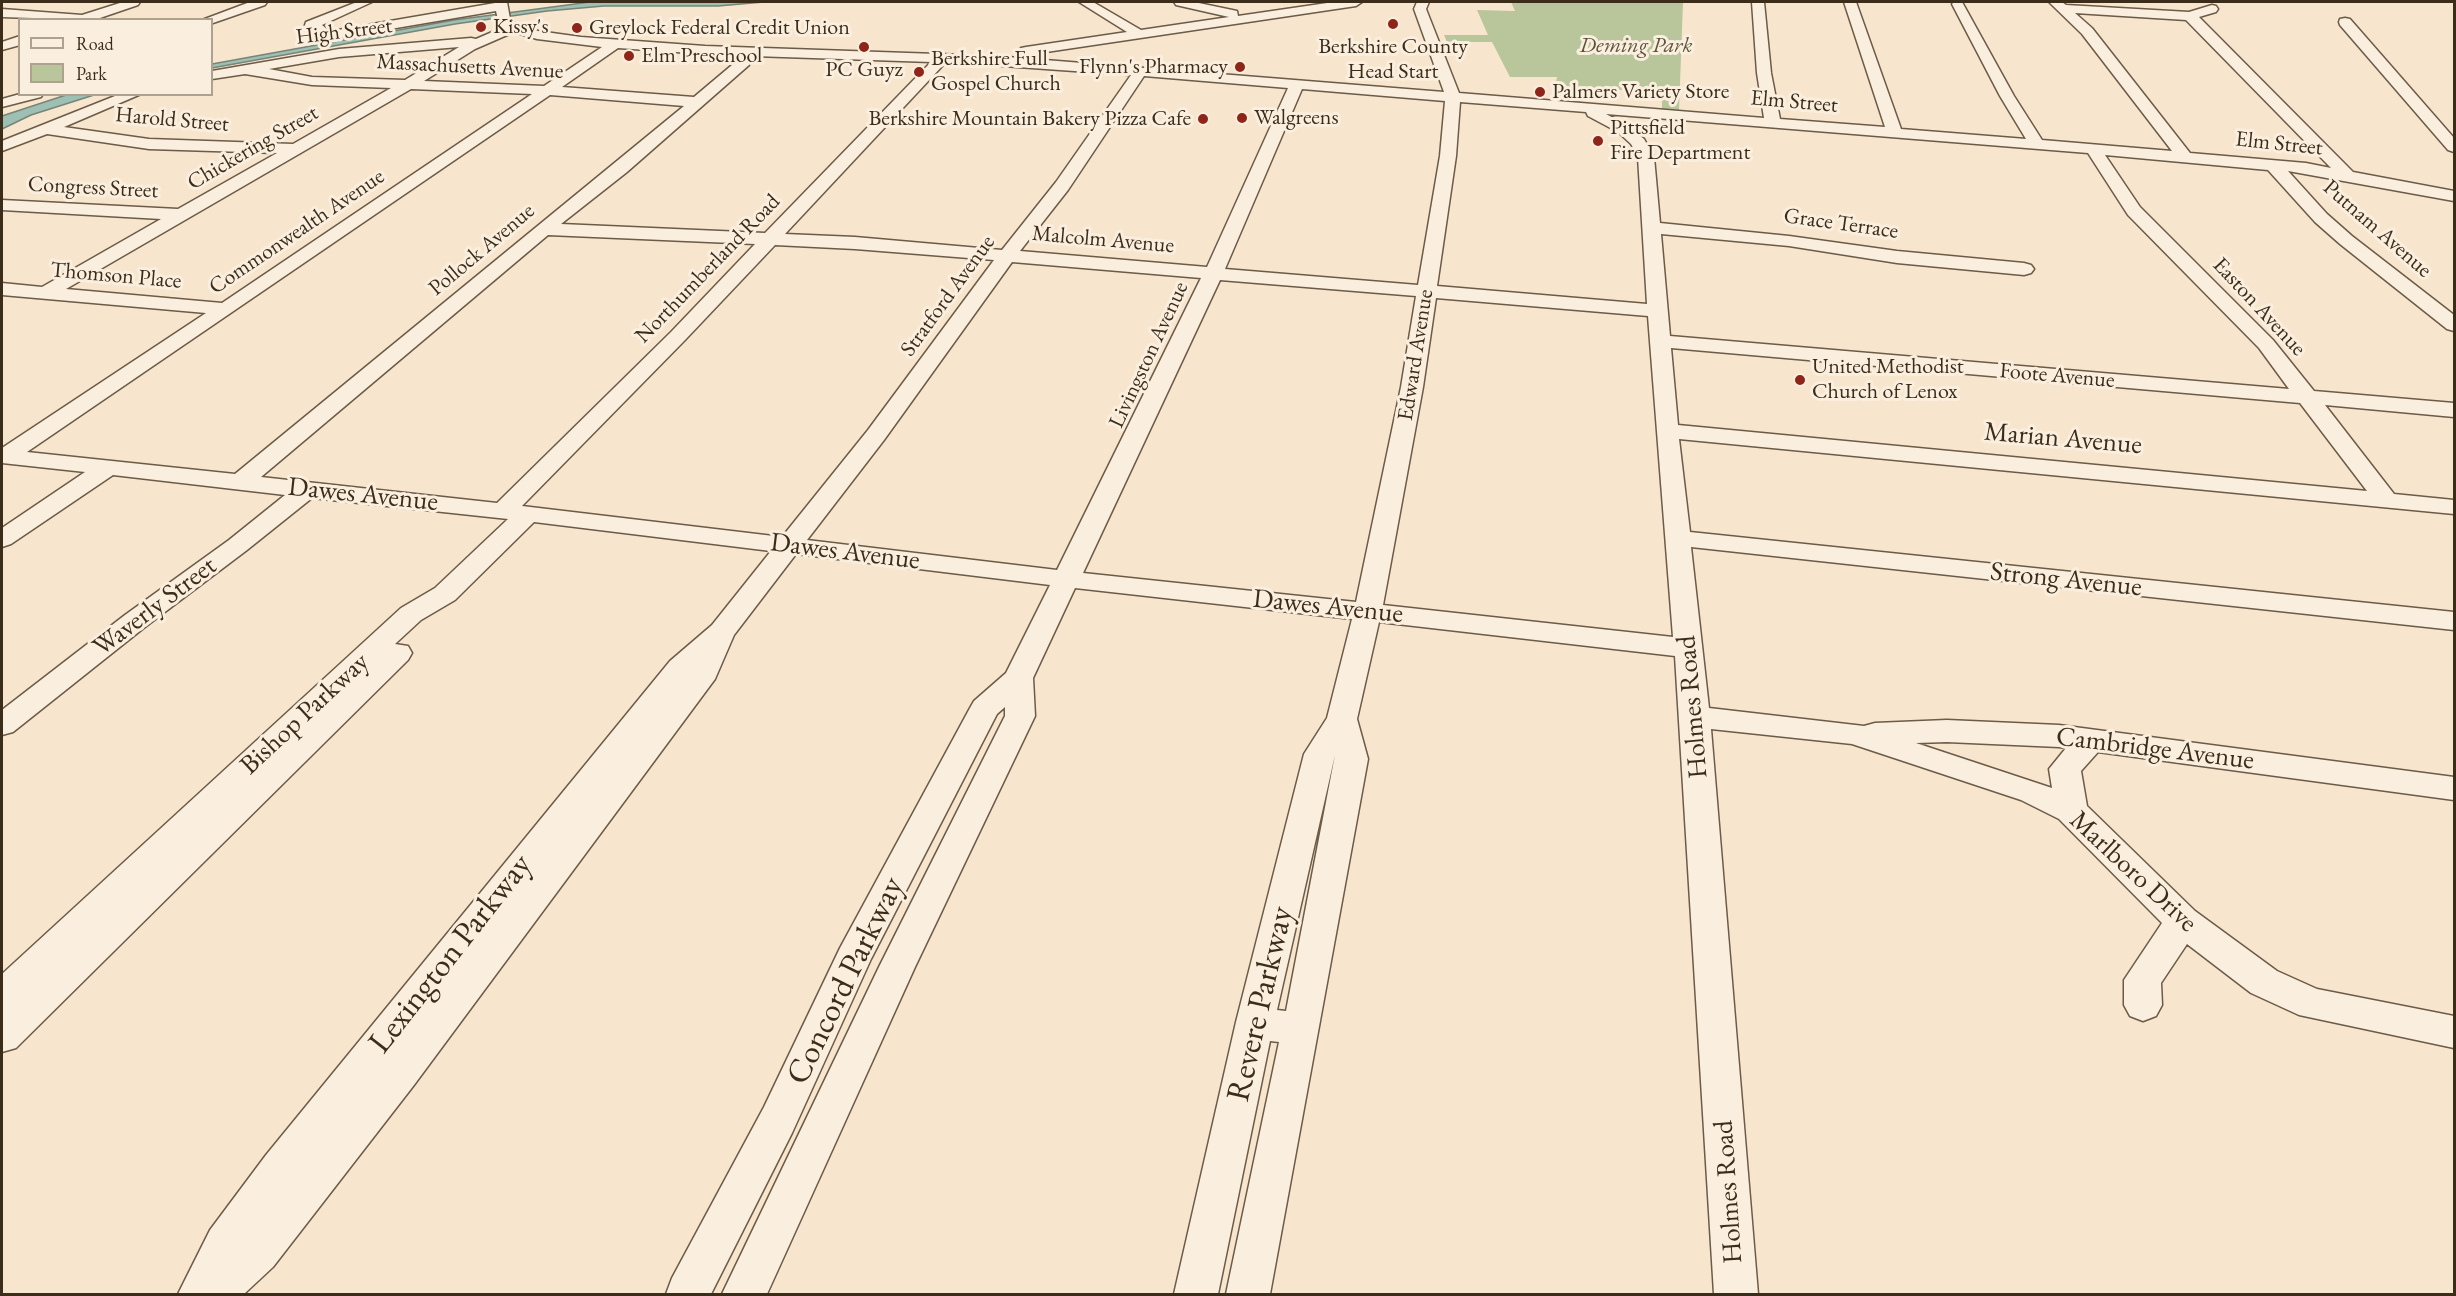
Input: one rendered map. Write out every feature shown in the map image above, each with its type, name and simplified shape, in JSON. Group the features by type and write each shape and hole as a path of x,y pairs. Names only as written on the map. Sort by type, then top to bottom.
{"street":[{"path":"84,18 134,2"},
{"path":"213,18 261,2"},
{"path":"340,33 313,28 311,25 366,2"},
{"path":"1086,2 1139,34"},
{"path":"1180,2 1245,18"},
{"path":"995,60 1014,53 1356,2"},
{"path":"1423,2 1420,9 1454,96"},
{"path":"1758,2 1764,74 1773,123"},
{"path":"1850,2 1895,133"},
{"path":"1958,4 2007,96 2037,144"},
{"path":"2059,5 2190,16 2212,9"},
{"path":"2059,5 2087,31 2103,50 2186,157"},
{"path":"2,13 68,18"},
{"path":"298,40 504,13"},
{"name":"Elm Street","path":"504,13 541,36 615,44 995,60 2037,144 2273,165 2347,175 2454,196"},
{"name":"High Street","path":"483,41 504,13"},
{"path":"2190,16 2347,175"},
{"path":"2345,22 2454,147"},
{"name":"High Street","path":"213,75 351,52 541,36"},
{"path":"2,46 18,41"},
{"name":"Chickering Street","path":"45,293 409,84 468,47 483,41"},
{"name":"Commonwealth Avenue","path":"3,456 226,309 615,44"},
{"name":"Pollock Avenue","path":"242,482 544,229 621,168 744,62 748,51"},
{"path":"2,53 18,54"},
{"name":"Northumberland Road","path":"516,512 769,239 943,57"},
{"name":"Massachusetts Avenue","path":"243,69 301,80 546,90 696,102"},
{"name":"Stratford Avenue","path":"788,545 876,435 1007,256 1062,186 1141,71"},
{"name":"Livingston Avenue","path":"1068,579 1214,274 1297,84"},
{"path":"2,103 28,96"},
{"path":"2,146 129,96"},
{"name":"Edward Avenue","path":"1368,611 1412,387 1448,156 1454,96"},
{"name":"Holmes Road","path":"1577,107 1598,115 1623,129 1638,142 1646,158 1666,431 1695,717 1736,1294"},
{"path":"1623,129 1616,119 1633,112"},
{"name":"Harold Street","path":"46,129 149,144 296,149"},
{"name":"Easton Avenue","path":"2093,149 2134,211 2266,344 2387,501"},
{"name":"Putnam Avenue","path":"2273,165 2320,218 2454,325"},
{"name":"Congress Street","path":"2,205 182,215"},
{"name":"Grace Terrace","path":"1651,228 1789,241 1897,257 2024,269"},
{"name":"Malcolm Avenue","path":"544,229 855,243 1426,290 1658,326"},
{"name":"Thomson Place","path":"2,289 226,309"},
{"name":"Foote Avenue","path":"1658,326 2308,397 2454,410"},
{"name":"Marian Avenue","path":"1666,431 2454,507"},
{"name":"Dawes Avenue","path":"3,456 516,512 1068,579 1689,648"},
{"path":"2,539 108,468"},
{"name":"Waverly Street","path":"2,725 135,621 238,545 307,489"},
{"name":"Bishop Parkway","path":"2,997 185,843 435,617 446,594 516,512"},
{"name":"Strong Avenue","path":"1677,538 2454,621"},
{"name":"Lexington Parkway","path":"200,1294 225,1245 274,1178 680,668 722,631 788,545"},
{"name":"Concord Parkway","path":"688,1294 778,1120 854,958 985,708 1018,678 1068,579"},
{"name":"Revere Parkway","path":"1196,1294 1255,1022 1320,754 1342,719 1368,611"},
{"name":"Lexington Parkway","path":"211,1294 258,1252 537,895 705,672 722,631"},
{"name":"Concord Parkway","path":"744,1294 897,967 1020,716 1018,678"},
{"name":"Marlboro Drive","path":"1695,717 1854,734 2032,792 2071,811 2183,921 2264,982 2312,1004 2454,1032"},
{"name":"Revere Parkway","path":"1248,1294 1352,759 1342,719"},
{"name":"Cambridge Avenue","path":"1854,734 1947,731 2059,736 2454,788"},
{"path":"2071,811 2065,770 2091,740"},
{"name":"Bishop Parkway","path":"2,1036 185,843"},
{"path":"501,890 537,895"},
{"path":"2143,1005 2142,980 2183,921"},
{"path":"854,958 897,967"},
{"path":"1255,1022 1301,1030"}],"green space":[{"name":"Deming Park","path":"1511,2 1683,2 1679,110 1662,109 1662,93 1583,87 1580,102 1552,100 1557,77 1510,77 1492,42 1447,42 1444,35 1488,35 1477,10 1515,11"}],"water":[{"path":"590,2 764,2 718,6 604,6 547,11 455,24 213,68 213,64 454,20"},
{"path":"63,96 91,96 31,115 2,129 2,116"}],"place":[{"name":"Berkshire County Head Start","path":"1393,24"},
{"name":"Kissy's","path":"481,27"},
{"name":"Greylock Federal Credit Union","path":"577,28"},
{"name":"PC Guyz","path":"864,47"},
{"name":"Elm Preschool","path":"629,56"},
{"name":"Flynn's Pharmacy","path":"1240,67"},
{"name":"Berkshire Full Gospel Church","path":"919,72"},
{"name":"Palmers Variety Store","path":"1540,92"},
{"name":"Walgreens","path":"1242,118"},
{"name":"Berkshire Mountain Bakery Pizza Cafe","path":"1203,119"},
{"name":"Pittsfield Fire Department","path":"1598,141"},
{"name":"United Methodist Church of Lenox","path":"1800,380"}]}
